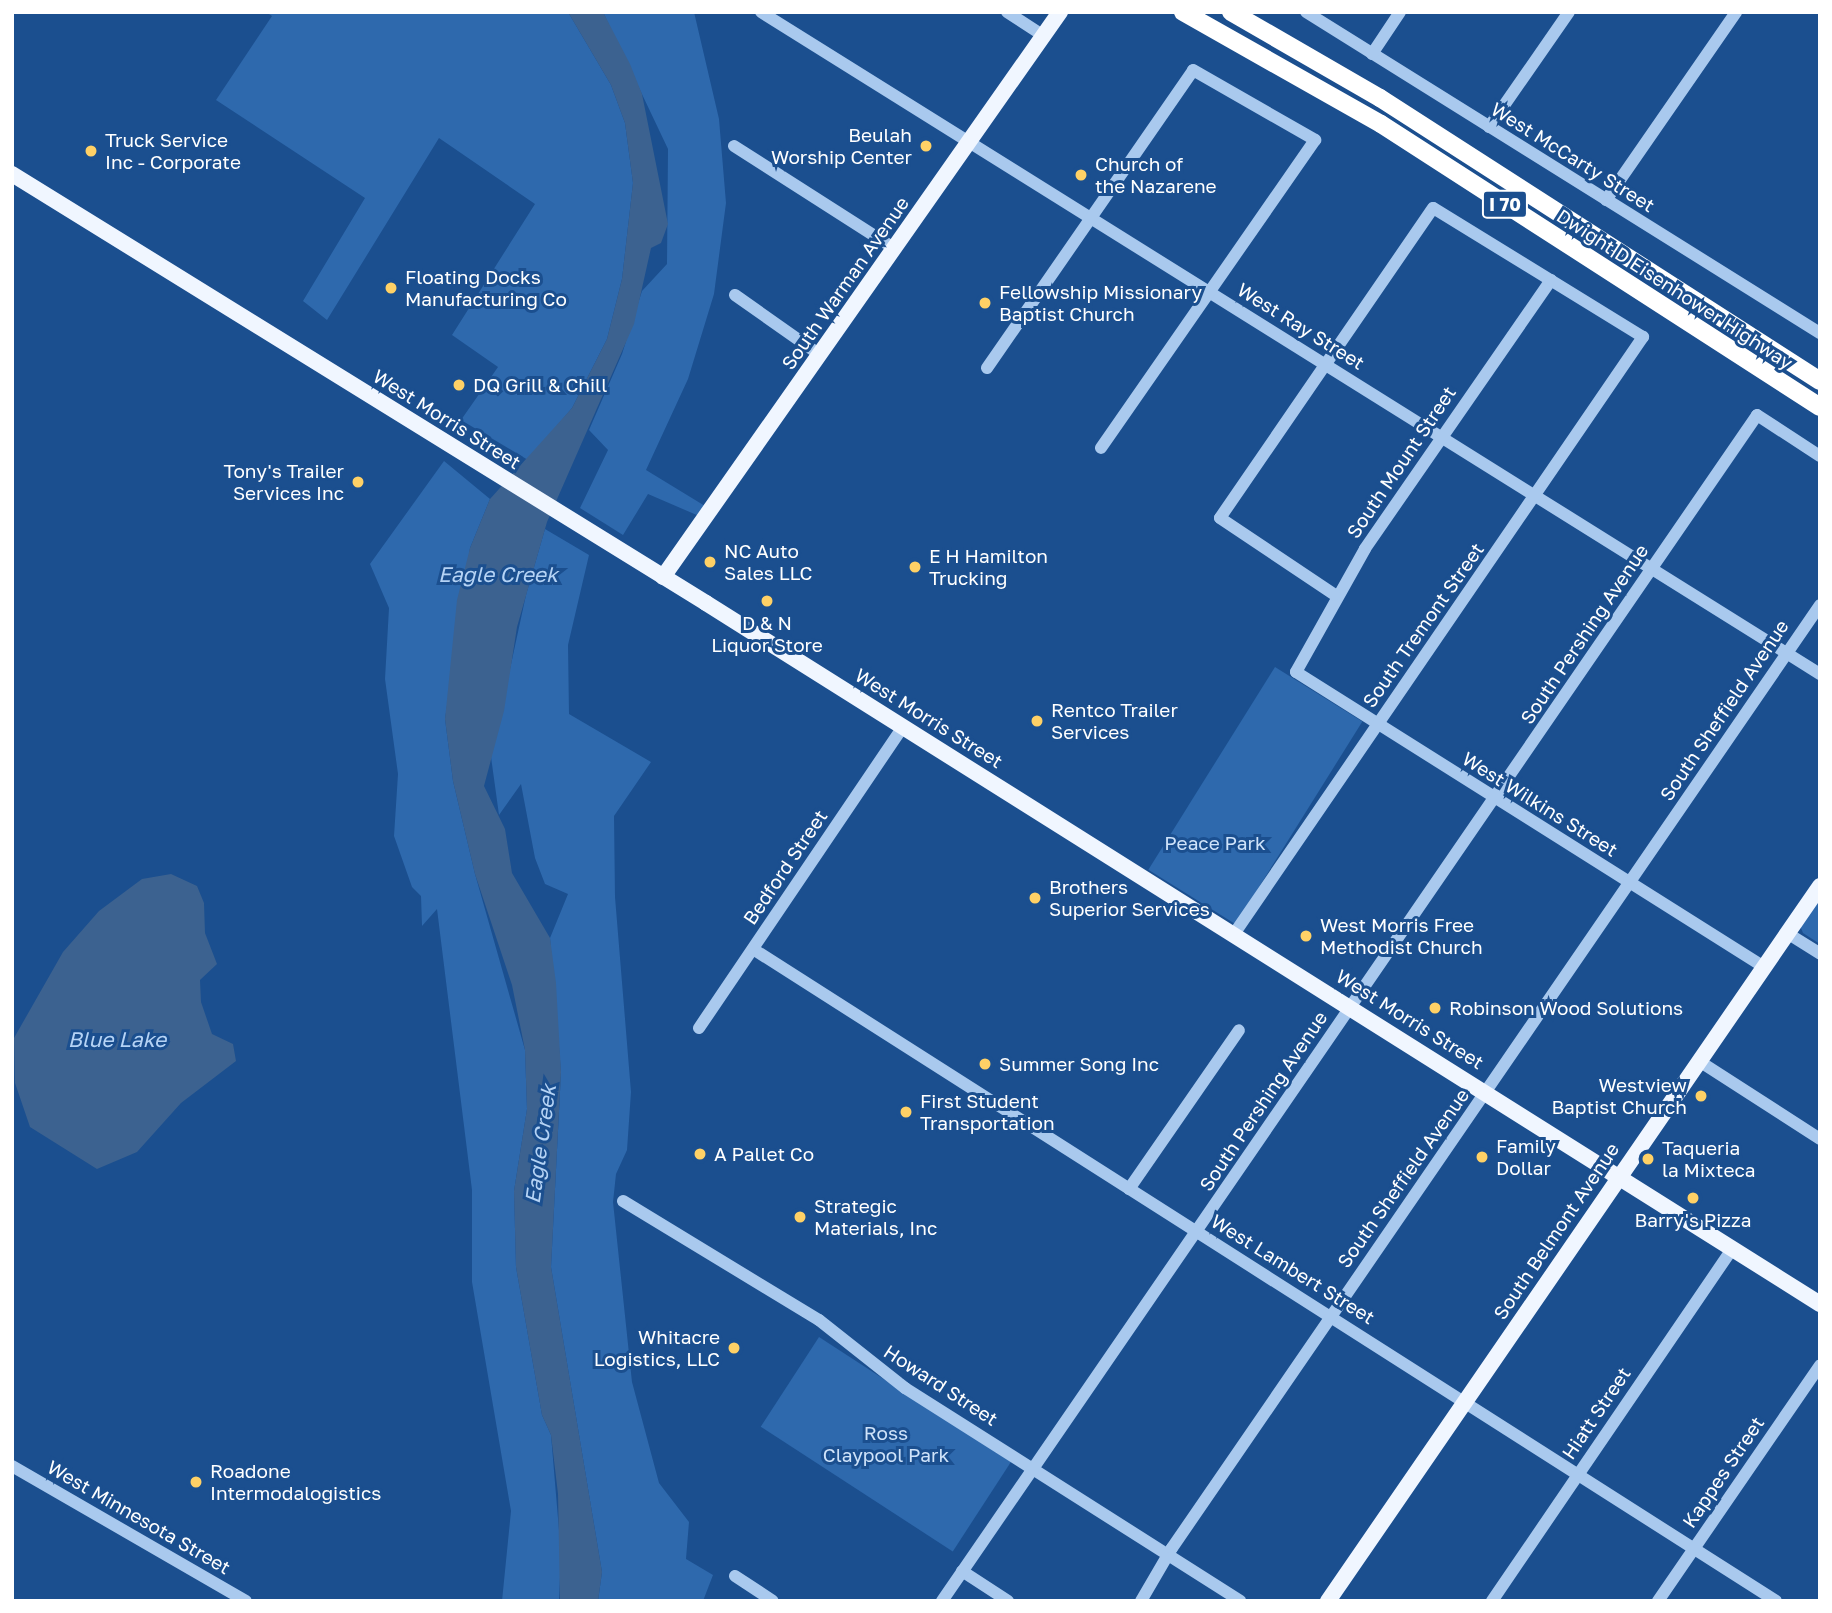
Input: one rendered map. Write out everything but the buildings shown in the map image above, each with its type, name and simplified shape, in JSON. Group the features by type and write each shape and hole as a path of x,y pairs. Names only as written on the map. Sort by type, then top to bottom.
{"highway":[{"name":"Dwight D Eisenhower Highway","path":"1183,12 1381,124 1820,407"},
{"name":"Dwight D Eisenhower Highway","path":"1231,12 1380,97 1820,381"}],"main road":[{"name":"South Warman Avenue","path":"663,577 1060,12"},
{"name":"West Morris Street","path":"12,174 1486,1091 1820,1304"},
{"name":"South Belmont Avenue","path":"1328,1601 1820,886"}],"street":[{"name":"West Ray Street","path":"761,12 1820,674"},
{"path":"1007,12 1044,36"},
{"name":"West McCarty Street","path":"1306,12 1818,329"},
{"path":"1372,54 1400,12"},
{"path":"1489,127 1569,12"},
{"path":"1606,200 1735,12"},
{"path":"987,368 1194,71 1315,140 1101,448"},
{"path":"734,146 895,249"},
{"path":"1335,595 1220,518 1325,364 1433,208 1551,280"},
{"name":"South Tremont Street","path":"1234,934 1643,337 1551,280"},
{"name":"South Mount Street","path":"1296,673 1335,595 1551,280"},
{"path":"735,295 820,355"},
{"name":"South Pershing Avenue","path":"942,1601 1757,415 1820,456"},
{"name":"South Sheffield Avenue","path":"1141,1601 1169,1555 1331,1316 1820,605"},
{"name":"West Wilkins Street","path":"1296,673 1763,967"},
{"name":"Bedford Street","path":"699,1028 903,727"},
{"path":"1787,933 1820,954"},
{"name":"West Lambert Street","path":"752,949 1466,1400 1776,1601"},
{"path":"1129,1189 1239,1030"},
{"path":"1699,1061 1820,1139"},
{"name":"Howard Street","path":"622,1201 819,1320 905,1388 1240,1601"},
{"name":"Hiatt Street","path":"1492,1601 1733,1248"},
{"name":"Kappes Street","path":"1658,1601 1820,1365"},
{"name":"West Minnesota Street","path":"12,1466 246,1601"},
{"path":"962,1571 1008,1601"},
{"path":"735,1576 773,1601"}],"green space":[{"path":"266,12 568,12 611,85 625,123 633,183 622,279 607,339 572,408 528,460 461,420 498,367 452,335 535,204 439,138 327,320 303,301 365,198 216,100 272,16"},
{"path":"603,12 694,12 719,119 726,203 714,294 688,379 646,470 705,506 699,516 648,494 623,535 580,508 608,450 589,430 622,354 642,291 667,264 668,149"},
{"path":"444,461 490,499 470,548 445,719 453,781 475,874 525,1050 527,1109 514,1191 516,1267 542,1415 551,1435 561,1554 559,1601 502,1601 511,1511 472,1282 472,1190 437,909 422,926 421,896 412,887 394,836 398,774 385,679 389,608 370,564"},
{"path":"545,529 589,555 568,645 569,714 651,762 614,816 615,897 631,1092 627,1150 616,1174 613,1202 632,1382 659,1483 689,1522 686,1559 713,1575 703,1601 598,1601 602,1572 551,1267 561,1072 550,938 568,894 545,884 535,858 521,784 499,815 491,757 526,595"},
{"name":"Peace Park","path":"1275,667 1362,722 1236,924 1148,870"},
{"path":"1820,894 1820,944 1803,933 1799,923"},
{"name":"Ross Claypool Park","path":"819,1337 1011,1462 953,1551 761,1427"}],"water":[{"name":"Eagle Creek","path":"568,12 603,12 630,64 642,94 668,224 661,243 651,248 634,324 547,522 517,627 504,711 484,786 505,829 512,873 550,938 556,983 561,1072 551,1267 602,1572 598,1601 560,1601 558,1494 551,1435 542,1415 516,1267 514,1191 527,1109 525,1050 512,985 475,874 453,781 445,719 457,600 470,548 490,499 572,408 607,339 622,279 633,183 625,123 611,85"},
{"name":"Blue Lake","path":"171,874 197,886 204,903 205,933 217,964 200,980 201,1002 212,1034 233,1044 236,1061 181,1103 137,1152 97,1169 30,1127 15,1083 14,1038 63,952 99,911 142,879"}],"place":[{"name":"Beulah Worship Center","path":"926,146"},
{"name":"Truck Service Inc - Corporate","path":"91,151"},
{"name":"Church of the Nazarene","path":"1081,175"},
{"name":"Floating Docks Manufacturing Co","path":"391,288"},
{"name":"Fellowship Missionary Baptist Church","path":"985,303"},
{"name":"DQ Grill & Chill","path":"459,385"},
{"name":"Tony's Trailer Services Inc","path":"358,482"},
{"name":"NC Auto Sales LLC","path":"710,562"},
{"name":"E H Hamilton Trucking","path":"915,567"},
{"name":"D & N Liquor Store","path":"767,601"},
{"name":"Rentco Trailer Services","path":"1037,721"},
{"name":"Brothers Superior Services","path":"1035,898"},
{"name":"West Morris Free Methodist Church","path":"1306,936"},
{"name":"Robinson Wood Solutions","path":"1435,1008"},
{"name":"Summer Song Inc","path":"985,1064"},
{"name":"Westview Baptist Church","path":"1701,1096"},
{"name":"First Student Transportation","path":"906,1112"},
{"name":"A Pallet Co","path":"700,1154"},
{"name":"Family Dollar","path":"1482,1157"},
{"name":"Taqueria la Mixteca","path":"1648,1159"},
{"name":"Barry's Pizza","path":"1693,1198"},
{"name":"Strategic Materials, Inc","path":"800,1217"},
{"name":"Whitacre Logistics, LLC","path":"734,1348"},
{"name":"Roadone Intermodalogistics","path":"196,1482"}]}
